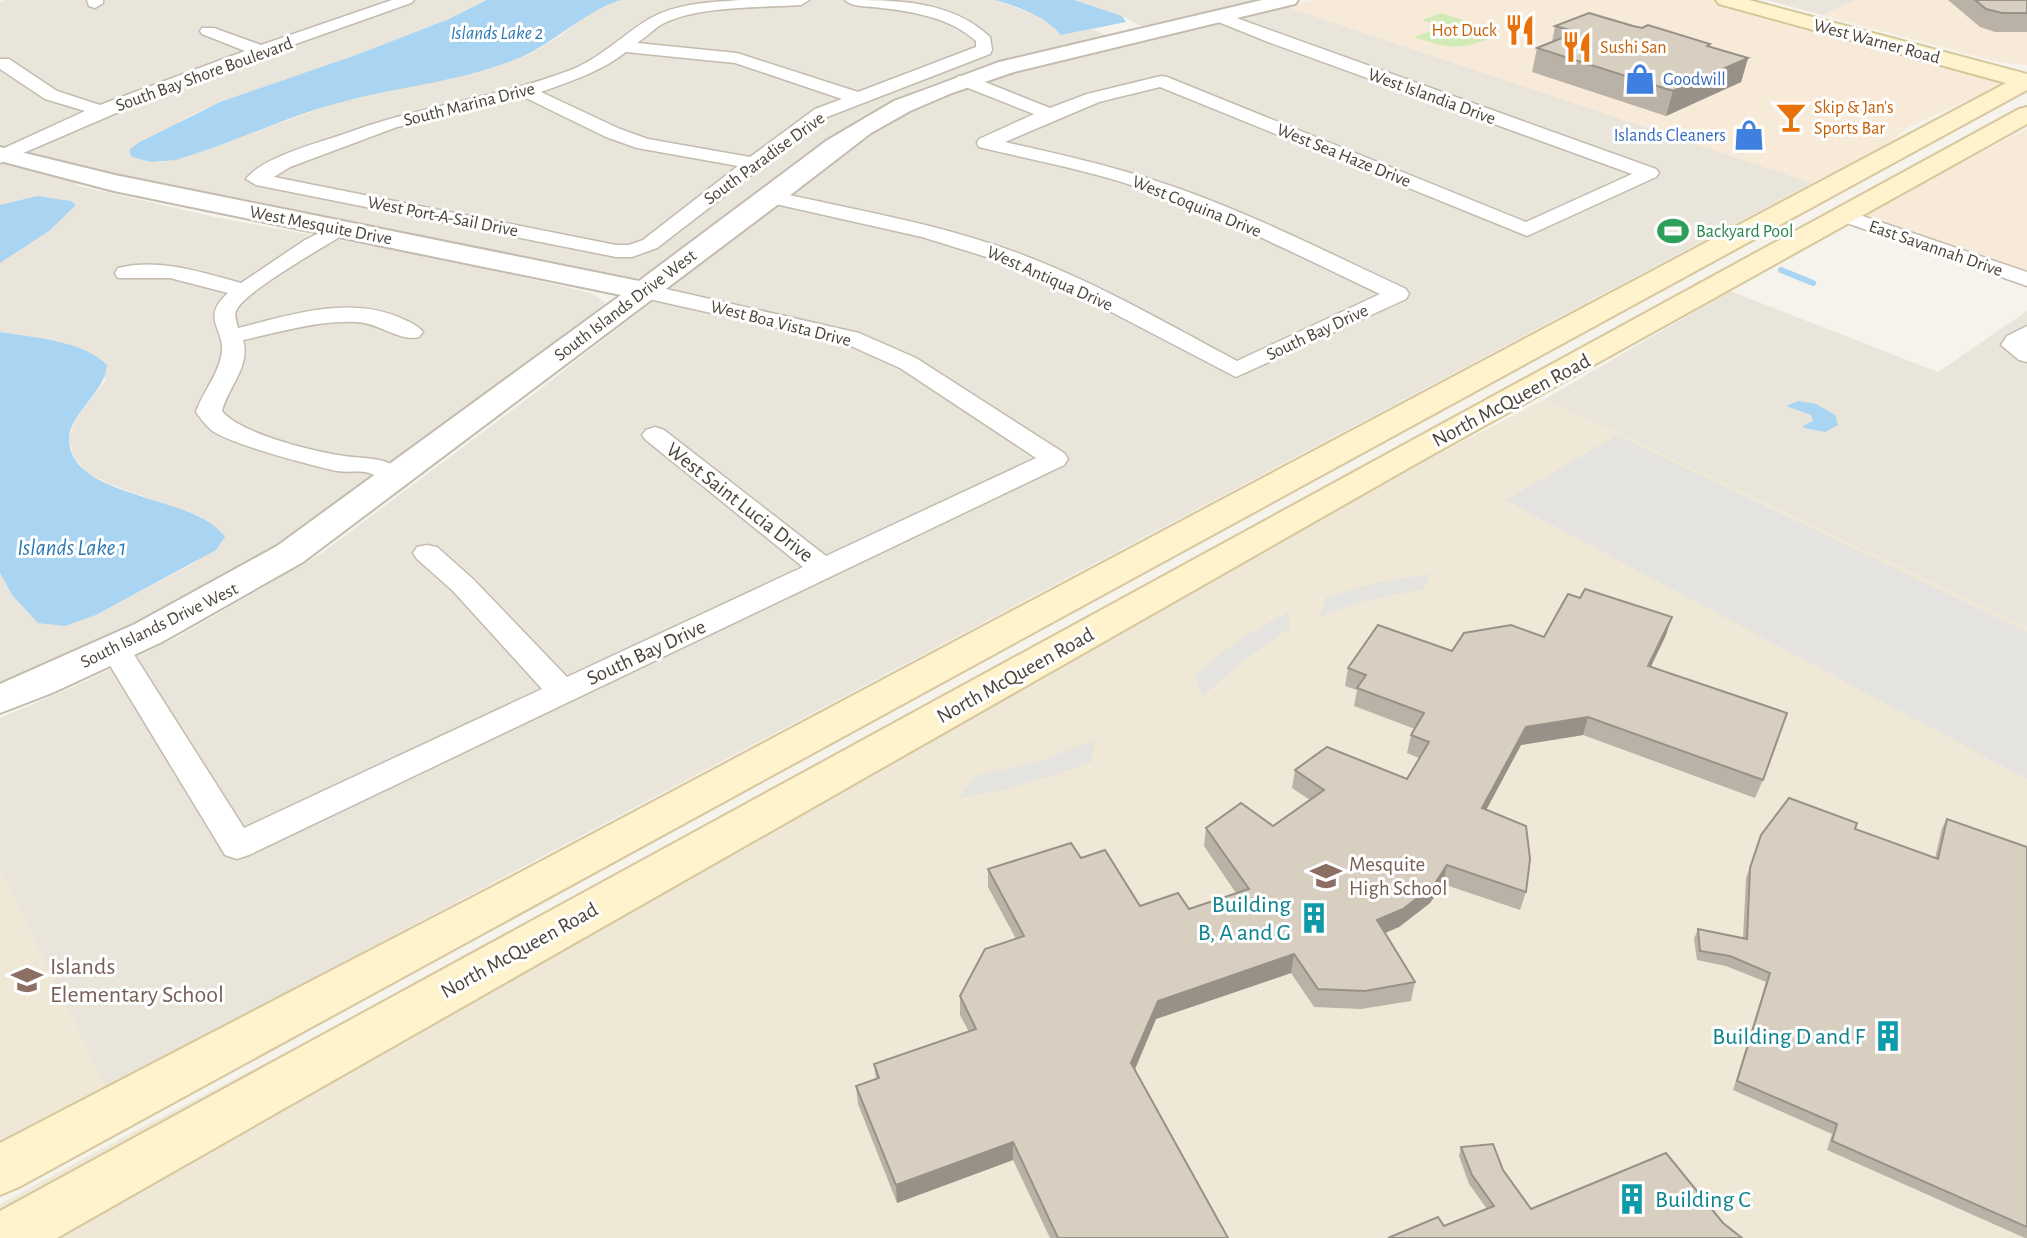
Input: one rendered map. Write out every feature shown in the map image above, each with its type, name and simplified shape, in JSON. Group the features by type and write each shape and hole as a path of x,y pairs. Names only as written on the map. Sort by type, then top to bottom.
{"main road":[{"name":"West Warner Road","path":"1726,0 2027,79"},
{"name":"West Warner Road","path":"1758,0 2027,79"},
{"name":"North McQueen Road","path":"0,1170 545,880 2027,79"},
{"name":"North McQueen Road","path":"4,1238 1402,458 2027,114"},
{"path":"1917,140 1954,156"},
{"path":"1803,202 1845,216"}],"street":[{"name":"South Bay Shore Boulevard","path":"1,155 181,79 406,0"},
{"name":"South Marina Drive","path":"256,179 283,163 390,123 526,91 576,74 605,60 655,22 675,14 701,8 801,0"},
{"name":"South Paradise Drive","path":"632,251 650,244 821,113 984,50 984,40 977,30 960,22 922,10 853,0"},
{"name":"South Islands Drive West","path":"0,699 115,649 237,587 290,554 771,198 838,144 914,100 964,80 1045,57 1287,0"},
{"name":"West Islandia Drive","path":"1217,16 1287,44 1648,173 1527,230"},
{"path":"208,31 263,52"},
{"path":"623,47 737,58 858,98"},
{"path":"3,63 51,95 102,111"},
{"path":"964,80 1050,114"},
{"name":"West Sea Haze Drive","path":"1050,114 1093,98 1161,80 1527,230"},
{"path":"526,91 613,133 644,144 754,163"},
{"name":"West Coquina Drive","path":"1050,114 986,143 1091,167 1153,186 1217,210 1398,294"},
{"path":"793,132 838,144"},
{"name":"West Mesquite Drive","path":"1,155 114,183 644,291"},
{"name":"West Port-A-Sail Drive","path":"256,179 616,251 632,251"},
{"name":"West Antiqua Drive","path":"771,198 979,246 1034,267 1090,293 1236,370"},
{"name":"East Savannah Drive","path":"1845,216 2027,279"},
{"path":"339,229 243,290 225,308 224,323 232,337 235,354 230,372 213,394 209,412 221,426 343,464 352,474 367,478 394,478"},
{"path":"126,273 170,271 243,290"},
{"name":"West Boa Vista Drive","path":"644,291 850,338 908,363 1055,459"},
{"name":"South Bay Drive","path":"1236,370 1398,294"},
{"path":"232,337 313,318 346,314 379,317 411,332"},
{"name":"West Saint Lucia Drive","path":"655,435 824,569"},
{"name":"South Bay Drive","path":"115,649 237,846 1055,459"},
{"path":"427,553 463,584 562,691"}],"shaded area":[{"path":"5,0 487,0 449,19 356,55 220,102 183,119 133,157 162,162 187,157 335,103 498,66 530,54 559,37 586,15 621,0 995,0 1033,14 1053,26 1061,35 1093,29 1107,36 985,66 924,87 875,110 809,151 644,275 636,278 226,200 103,171 75,185 219,218 444,259 591,293 605,302 604,306 327,513 246,565 123,628 0,682 0,573 12,595 65,626 96,615 196,562 201,517 109,484 88,473 74,458 69,439 75,420 106,380 76,347 0,332 0,263 49,231 76,205 70,201 37,196 0,205 0,3"},
{"path":"1074,0 1263,0 1144,28 1122,16"},
{"path":"1312,0 1715,0 1988,75 1996,78 2002,85 1906,128 1889,144 1812,183 1288,7"},
{"path":"1767,0 1856,0 1822,15"},
{"path":"1856,0 1975,0 2027,13 2027,65 1998,62 1822,15"},
{"path":"1288,7 1812,183 106,1088 0,871 0,718 178,637 322,553 535,393 859,141 887,124 947,95 1015,71"},
{"path":"2027,129 2027,286 1847,225 1931,178"},
{"path":"1730,291 1938,372 2027,311 2027,627 1545,399"},
{"name":"Mesquite High School","path":"1545,399 2027,627 2027,1238 0,1238 0,1204 146,1125"},
{"path":"1617,435 2027,632 2027,779 1506,500"},
{"path":"1430,574 1424,589 1368,600 1320,616 1326,597 1380,582"},
{"path":"1289,612 1290,628 1239,664 1202,697 1195,676 1221,653"},
{"path":"1094,740 1092,761 1079,767 1004,790 959,798 975,776 1046,759"},
{"name":"Islands Elementary School","path":"0,871 106,1088 0,1145"}],"green space":[{"path":"1441,13 1471,23 1466,26 1497,36 1456,47 1414,37 1441,27 1422,20"}],"water":[{"name":"Islands Lake 2","path":"487,0 621,0 593,13 528,54 493,68 338,103 176,160 151,162 130,154 130,149 140,142 220,102 356,55 449,19"},
{"path":"995,0 1074,0 1122,16 1126,22 1061,35 1039,17"},
{"path":"37,196 71,201 76,205 49,231 0,263 0,205"},
{"name":"Islands Lake 1","path":"0,332 71,345 85,350 107,365 100,386 80,412 71,430 69,440 75,460 90,474 112,486 189,512 210,523 225,537 216,550 96,615 65,626 38,623 12,595 0,573"},
{"path":"1798,401 1816,404 1835,415 1838,425 1825,432 1804,428 1803,426 1813,421 1811,415 1786,406"}],"building":[{"path":"1975,0 2027,0 2027,13 2002,13 1986,9"},
{"path":"1589,13 1642,28 1648,25 1748,58 1673,91 1537,48 1577,32 1555,26"},
{"name":"Building B, A and G","path":"1585,589 1672,617 1648,666 1787,713 1763,780 1588,717 1526,727 1482,808 1526,826 1530,859 1526,892 1447,865 1434,885 1403,909 1377,920 1415,982 1365,991 1318,989 1294,954 1158,1001 1131,1063 1228,1238 1058,1238 1013,1142 896,1185 856,1086 879,1078 874,1064 976,1029 960,996 985,949 1024,936 988,869 1071,843 1081,858 1105,850 1140,906 1178,893 1189,909 1249,889 1206,828 1241,803 1273,826 1324,790 1295,770 1327,747 1407,779 1429,742 1411,735 1424,713 1357,688 1366,675 1348,668 1378,625 1452,651 1464,633 1511,625 1544,637 1568,594 1580,598"},
{"name":"Building D and F","path":"1789,798 1857,823 1855,829 1938,859 1947,819 2027,847 2027,1227 1832,1141 1837,1124 1737,1081 1770,973 1730,956 1700,951 1698,929 1747,939 1750,868 1761,835"},
{"name":"Building C","path":"1493,1144 1503,1170 1531,1209 1666,1153 1723,1223 1742,1238 1388,1238 1438,1217 1444,1226 1494,1206 1472,1175 1461,1147"}],"waterway":[{"path":"1781,270 1813,283"}],"place":[{"name":"Hot Duck","path":"1520,30"},
{"name":"Sushi San","path":"1577,47"},
{"name":"Goodwill","path":"1640,79"},
{"name":"Skip & Jan's Sports Bar","path":"1791,117"},
{"name":"Islands Cleaners","path":"1749,135"},
{"name":"Backyard Pool","path":"1673,231"},
{"name":"Mesquite High School","path":"1326,876"},
{"name":"Building B, A and G","path":"1314,918"},
{"name":"Islands Elementary School","path":"27,980"},
{"name":"Building D and F","path":"1888,1036"},
{"name":"Building C","path":"1632,1199"}]}
